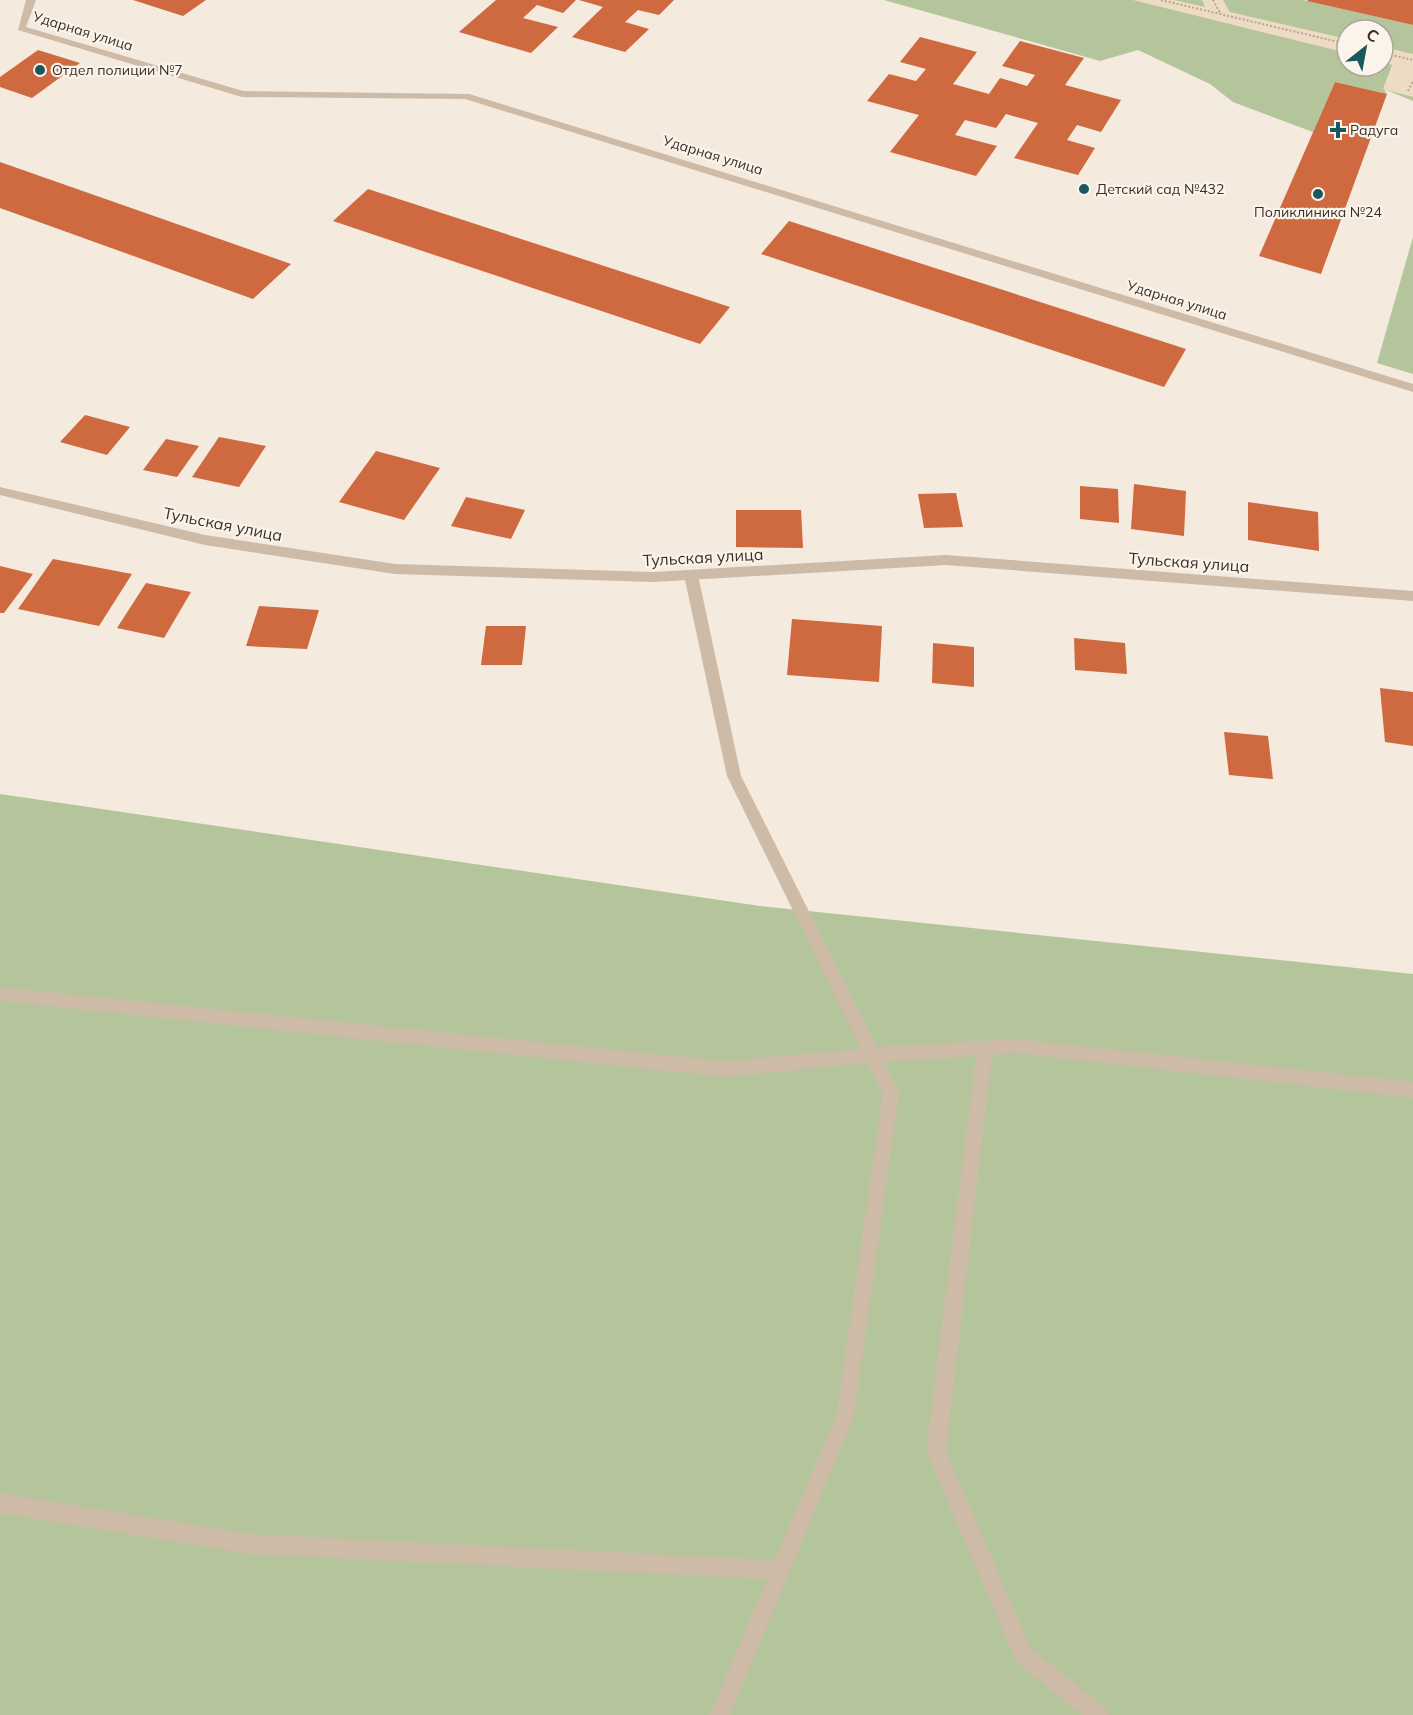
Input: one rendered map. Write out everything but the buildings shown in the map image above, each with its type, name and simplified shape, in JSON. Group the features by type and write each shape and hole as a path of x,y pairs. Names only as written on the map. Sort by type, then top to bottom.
{"street":[{"name":"Ударная улица","path":"32,0 21,28 242,94 466,96 1413,388"},
{"name":"Тульская улица","path":"0,491 204,540 395,569 654,577 946,560 1413,596"},
{"path":"691,575 734,776 891,1093 845,1416 720,1715"},
{"path":"0,994 724,1069 872,1055 1015,1046 1413,1090"},
{"path":"985,1047 936,1451 1024,1656 1099,1715"},
{"path":"0,1503 250,1544 781,1570"}],"path":[{"path":"1161,0 1335,41"},
{"path":"1213,0 1220,14"},
{"path":"1395,56 1413,60"},
{"path":"1408,91 1413,81"}],"green space":[{"path":"884,0 1303,0 1382,18 1335,18 1335,78 1395,78 1395,21 1413,25 1413,101 1384,89 1387,94 1335,82 1313,132 1233,102 1210,84 1138,50 1100,61"},
{"path":"1413,237 1413,374 1377,363"},
{"path":"0,794 760,906 1413,974 1413,1715 0,1715"}],"shaded area":[{"path":"1133,0 1174,0 1205,7 1202,0 1223,0 1230,12 1335,36 1335,50"},
{"path":"1395,50 1413,54 1413,97 1383,89 1387,78 1395,78"}],"place":[{"name":"Отдел полиции №7","path":"40,70"},
{"name":"Радуга","path":"1338,130"},
{"name":"Детский сад №432","path":"1084,189"},
{"name":"Поликлиника №24","path":"1318,194"}]}
